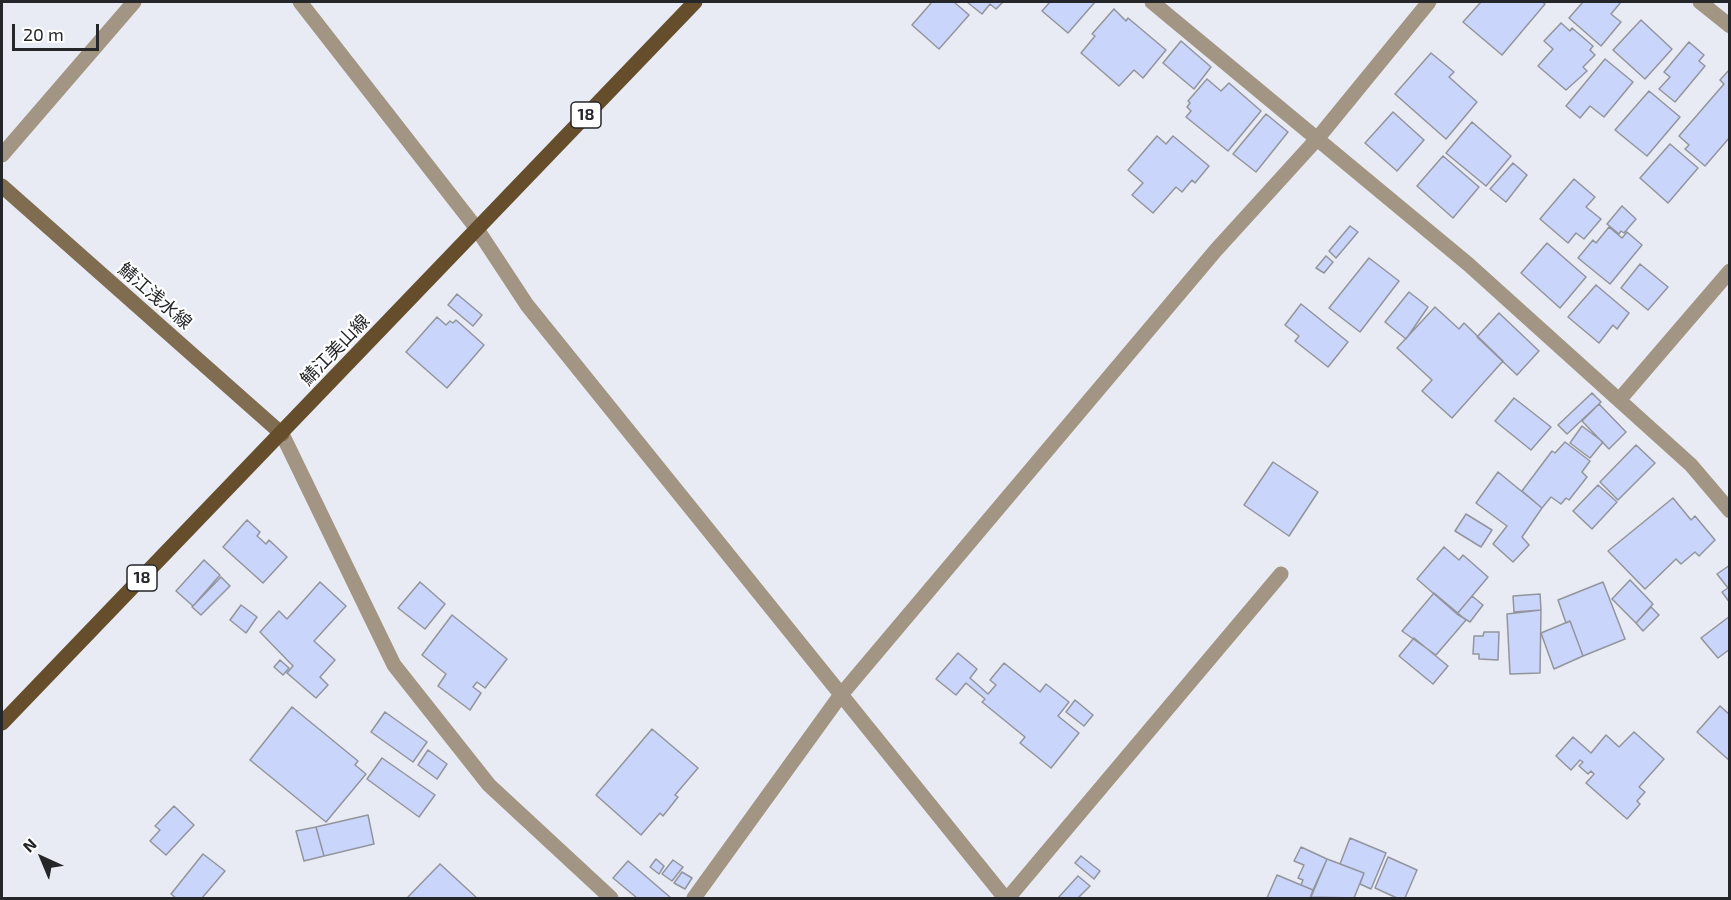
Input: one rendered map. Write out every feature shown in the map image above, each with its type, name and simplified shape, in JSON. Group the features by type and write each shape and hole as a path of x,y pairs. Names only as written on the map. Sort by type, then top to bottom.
{"main road":[{"name":"鯖江美山線","path":"2,723 695,2"},
{"name":"鯖江浅水線","path":"2,186 282,434"}],"street":[{"path":"2,155 134,2"},
{"path":"300,2 477,229 527,305 840,696 1006,898 1281,574"},
{"path":"1152,2 1468,264 1691,465 1730,511"},
{"path":"694,898 840,696 1216,250 1317,139 1430,2"},
{"path":"1700,2 1730,26"},
{"path":"1620,399 1730,271"},
{"path":"282,434 394,665 489,785 611,898"}],"building":[{"path":"932,2 954,2 969,15 939,49 912,25"},
{"path":"967,2 1003,2 996,9 990,4 982,14"},
{"path":"1050,2 1095,2 1068,33 1042,11"},
{"path":"1481,2 1542,2 1545,4 1502,55 1463,22"},
{"path":"1583,2 1621,2 1611,14 1621,22 1601,46 1569,18"},
{"path":"1114,9 1126,21 1128,18 1166,50 1143,78 1134,70 1119,86 1081,53 1095,36 1092,34"},
{"path":"1641,20 1672,49 1645,79 1613,50"},
{"path":"1561,23 1570,31 1572,28 1593,46 1590,50 1595,55 1583,67 1587,71 1566,90 1538,66 1553,49 1544,41"},
{"path":"1181,41 1211,67 1194,89 1163,63"},
{"path":"1689,42 1704,55 1699,61 1705,66 1675,102 1659,89 1670,77 1664,72"},
{"path":"1431,53 1454,72 1449,77 1477,102 1446,139 1395,94"},
{"path":"1605,59 1633,82 1604,117 1590,106 1580,118 1566,106"},
{"path":"1730,69 1730,137 1705,166 1685,149 1689,145 1679,136 1724,84 1720,80"},
{"path":"1207,79 1221,91 1229,83 1261,111 1228,151 1186,117 1191,111 1187,107 1190,103 1188,101"},
{"path":"1649,91 1680,117 1647,156 1615,130"},
{"path":"1393,112 1424,140 1397,171 1365,143"},
{"path":"1266,114 1288,132 1256,172 1233,154"},
{"path":"1472,122 1511,156 1486,186 1446,153"},
{"path":"1157,136 1166,144 1173,136 1209,166 1195,183 1192,180 1182,192 1176,187 1153,213 1132,195 1143,183 1128,170"},
{"path":"1670,144 1698,168 1668,203 1640,178"},
{"path":"1443,156 1479,187 1453,218 1417,186"},
{"path":"1513,163 1527,175 1506,202 1490,189"},
{"path":"1574,179 1595,197 1586,207 1601,219 1584,239 1576,233 1568,243 1540,219"},
{"path":"1622,206 1636,219 1624,233 1621,231 1619,234 1607,224"},
{"path":"1350,226 1358,232 1336,258 1329,251"},
{"path":"1609,227 1622,238 1627,232 1642,245 1610,284 1578,258 1593,240 1596,243"},
{"path":"1547,243 1586,277 1560,308 1521,273"},
{"path":"1326,256 1333,262 1324,273 1316,268"},
{"path":"1369,258 1399,281 1360,332 1329,308"},
{"path":"1640,264 1668,287 1648,310 1621,288"},
{"path":"1596,285 1629,313 1617,329 1613,325 1599,343 1568,317"},
{"path":"1409,292 1428,307 1406,339 1385,322"},
{"path":"457,294 482,315 473,326 448,305"},
{"path":"1301,304 1348,342 1328,367 1295,341 1299,336 1285,325"},
{"path":"1435,307 1459,329 1464,323 1503,361 1452,418 1422,391 1432,380 1397,348"},
{"path":"1499,313 1539,351 1517,375 1477,337"},
{"path":"437,317 446,325 456,320 484,345 447,388 406,352"},
{"path":"1592,393 1601,402 1567,434 1558,425"},
{"path":"1514,398 1551,427 1531,450 1495,421"},
{"path":"1599,404 1626,432 1609,449 1582,421"},
{"path":"1582,426 1603,442 1590,458 1570,443"},
{"path":"1565,442 1590,461 1582,472 1587,477 1569,500 1566,498 1561,504 1551,497 1542,508 1522,491 1552,451 1555,453"},
{"path":"1636,445 1655,463 1618,500 1600,482"},
{"path":"1273,462 1318,492 1289,536 1244,505"},
{"path":"1498,472 1542,508 1522,537 1529,545 1513,562 1493,544 1507,526 1476,503"},
{"path":"1598,485 1617,502 1592,529 1573,511"},
{"path":"1673,498 1691,520 1695,516 1715,540 1699,556 1695,552 1681,564 1676,559 1645,589 1608,551"},
{"path":"1466,514 1492,530 1481,547 1455,531"},
{"path":"247,520 260,532 257,536 266,544 269,540 287,557 263,583 223,547"},
{"path":"1444,547 1459,560 1463,555 1488,577 1457,614 1417,579"},
{"path":"204,560 220,575 193,606 176,591"},
{"path":"1730,565 1730,603 1722,592 1728,588 1717,574"},
{"path":"221,577 230,586 201,615 192,607"},
{"path":"1630,580 1653,604 1636,623 1612,599"},
{"path":"320,582 346,606 314,641 335,660 320,677 328,685 316,698 287,673 293,666 260,632 279,611 287,619"},
{"path":"420,582 445,604 425,629 398,608"},
{"path":"1603,582 1625,639 1583,656 1570,621 1566,623 1558,600"},
{"path":"1434,593 1466,620 1436,655 1402,631"},
{"path":"1540,594 1541,610 1514,612 1513,596"},
{"path":"1472,596 1483,605 1470,622 1457,614"},
{"path":"241,605 257,617 246,633 230,620"},
{"path":"1651,607 1659,615 1643,631 1636,623"},
{"path":"1541,610 1540,673 1510,674 1507,614"},
{"path":"452,615 507,659 485,688 477,682 473,687 481,693 470,710 438,686 446,674 422,655"},
{"path":"1730,616 1730,649 1718,658 1701,638"},
{"path":"1570,621 1583,656 1554,669 1541,633"},
{"path":"1484,632 1499,632 1498,660 1479,659 1479,654 1473,654 1474,636 1483,636"},
{"path":"1414,638 1448,666 1433,684 1399,656"},
{"path":"958,653 977,669 970,678 988,694 996,685 990,680 1004,663 1040,692 1046,684 1069,702 1058,716 1079,733 1051,768 1020,743 1025,737 982,702 985,699 966,683 956,695 936,679"},
{"path":"280,660 289,668 283,675 274,667"},
{"path":"1075,700 1093,715 1084,726 1066,712"},
{"path":"1720,706 1730,715 1730,761 1697,732"},
{"path":"292,707 358,761 355,765 366,774 326,822 250,760"},
{"path":"385,712 427,742 413,762 371,732"},
{"path":"652,729 698,768 675,795 678,797 663,816 660,813 641,835 596,795"},
{"path":"1634,732 1664,759 1639,787 1645,792 1637,801 1640,804 1627,819 1586,783 1594,774 1591,771 1588,774 1579,766 1583,762 1580,760 1571,770 1556,756 1573,737 1591,753 1606,735 1619,747"},
{"path":"428,750 447,764 437,779 418,765"},
{"path":"382,758 435,795 419,817 367,779"},
{"path":"174,806 194,825 166,855 150,841 160,830 155,826"},
{"path":"368,815 374,844 324,856 316,827"},
{"path":"316,827 324,856 304,861 296,831"},
{"path":"1350,838 1386,853 1371,889 1360,884 1364,873 1340,864"},
{"path":"1301,847 1327,859 1313,890 1301,885 1303,880 1298,878 1304,865 1294,861"},
{"path":"203,854 225,871 202,898 176,898 171,894"},
{"path":"1081,856 1100,871 1094,879 1075,863"},
{"path":"1388,857 1417,870 1405,898 1397,898 1375,888"},
{"path":"656,859 664,866 659,874 650,867"},
{"path":"1327,859 1364,873 1354,898 1311,897"},
{"path":"673,860 683,867 672,881 662,874"},
{"path":"628,861 671,898 637,898 613,878"},
{"path":"440,864 477,898 407,898"},
{"path":"682,872 692,878 685,889 674,883"},
{"path":"1277,875 1313,890 1310,898 1267,898"},
{"path":"1078,876 1090,886 1078,898 1058,898"}]}
